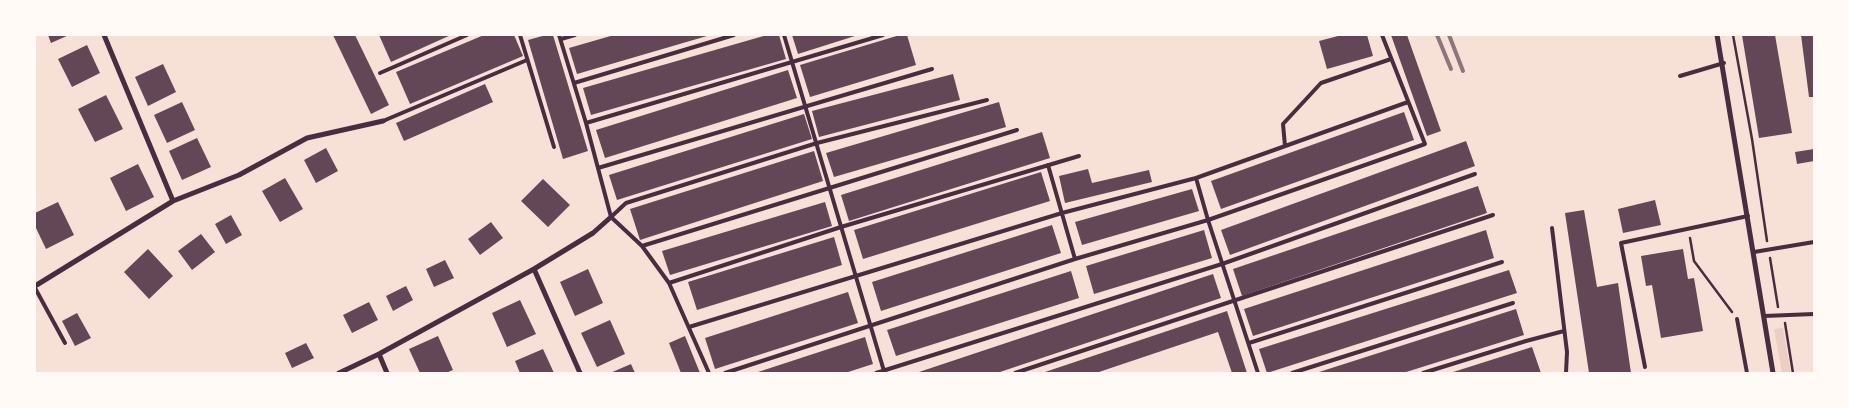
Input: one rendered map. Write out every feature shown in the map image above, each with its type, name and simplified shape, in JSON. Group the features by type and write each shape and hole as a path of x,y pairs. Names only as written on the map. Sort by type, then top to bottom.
{"street":[{"path":"104,35 173,201"},
{"path":"1717,35 1724,63 1773,373"},
{"path":"35,287 173,201 239,175 307,138 383,121"},
{"path":"339,373 379,354 534,269 594,233 611,217"},
{"path":"534,269 580,373"},
{"path":"379,354 387,373"}],"lane":[{"path":"380,73 467,35"},
{"path":"520,35 554,147"},
{"path":"575,35 560,37 586,123 611,217 642,246 669,283 709,373"},
{"path":"574,82 734,35"},
{"path":"784,35 884,372"},
{"path":"586,123 883,35"},
{"path":"724,373 1074,259 1208,220 1425,144 1382,35"},
{"path":"1285,146 1283,124 1321,83 1391,59"},
{"path":"383,121 527,60"},
{"path":"1680,76 1724,63"},
{"path":"598,168 806,104 932,69"},
{"path":"611,217 626,203 817,143 987,100"},
{"path":"689,327 1062,213 1196,178 1408,102"},
{"path":"642,246 1017,130"},
{"path":"669,283 841,227 1079,156"},
{"path":"1048,164 1074,259"},
{"path":"876,373 1222,264 1476,174"},
{"path":"1196,178 1258,373"},
{"path":"1015,373 1493,215"},
{"path":"1645,367 1621,243 1748,216"},
{"path":"1552,228 1567,352 1566,373"},
{"path":"1754,252 1814,242"},
{"path":"1249,344 1502,262"},
{"path":"35,287 65,344"},
{"path":"1292,373 1513,302"},
{"path":"1764,316 1814,314"},
{"path":"1737,319 1746,373"},
{"path":"1423,373 1564,331"}],"path":[{"path":"1732,35 1752,139 1776,304 1784,316 1794,373"},
{"path":"1688,229 1694,261 1737,319"}],"shaded area":[{"path":"1783,328 1791,373 1782,373 1774,329"}],"building":[{"path":"48,35 69,35 51,43"},
{"path":"333,35 355,35 389,105 371,114"},
{"path":"379,35 451,35 391,62"},
{"path":"484,35 514,35 523,56 410,104 396,72"},
{"path":"553,35 588,151 563,159 528,40"},
{"path":"614,35 707,36 577,74 569,48"},
{"path":"767,35 779,35 786,59 591,115 583,88"},
{"path":"792,35 858,35 798,54"},
{"path":"900,35 907,35 916,65 810,97 800,65"},
{"path":"1342,35 1367,35 1373,56 1327,69 1319,41"},
{"path":"1391,35 1407,35 1441,131 1427,136"},
{"path":"1742,35 1775,35 1792,133 1759,138"},
{"path":"1801,35 1814,35 1814,97 1809,97"},
{"path":"87,45 100,73 72,87 58,59"},
{"path":"163,64 176,92 148,106 135,77"},
{"path":"788,70 797,98 605,158 596,130"},
{"path":"953,74 960,100 819,137 812,111"},
{"path":"485,84 493,102 404,141 396,123"},
{"path":"106,95 123,129 95,142 78,109"},
{"path":"182,102 195,130 167,143 154,115"},
{"path":"999,102 1006,127 834,177 826,153"},
{"path":"1404,112 1414,140 1221,209 1211,181"},
{"path":"804,114 812,139 617,200 609,175"},
{"path":"1042,132 1050,158 849,221 841,195"},
{"path":"197,138 211,167 182,180 169,151"},
{"path":"1466,141 1475,166 1230,255 1221,230"},
{"path":"326,148 338,171 316,183 304,160"},
{"path":"1814,149 1814,161 1797,164 1795,152"},
{"path":"814,151 823,181 640,240 630,209"},
{"path":"138,164 154,197 126,211 110,178"},
{"path":"1088,169 1092,183 1149,170 1152,182 1065,203 1059,176"},
{"path":"1041,172 1050,201 863,259 854,230"},
{"path":"285,178 303,209 280,222 262,191"},
{"path":"543,179 570,205 548,227 521,201"},
{"path":"1478,186 1487,213 1242,296 1233,269"},
{"path":"1192,189 1199,211 1082,245 1075,222"},
{"path":"1655,200 1661,225 1623,233 1618,209"},
{"path":"58,202 74,235 46,249 35,226 35,213"},
{"path":"825,202 832,226 670,275 662,251"},
{"path":"1584,210 1597,287 1618,283 1631,373 1589,373 1565,213"},
{"path":"231,215 242,235 226,244 215,224"},
{"path":"491,222 503,238 480,255 468,239"},
{"path":"1052,225 1061,253 881,311 872,282"},
{"path":"1204,230 1212,258 1094,294 1086,266"},
{"path":"1486,230 1494,258 1253,336 1244,309"},
{"path":"201,234 215,252 192,270 178,251"},
{"path":"834,237 842,265 697,310 688,282"},
{"path":"148,249 173,276 149,299 124,272"},
{"path":"1683,249 1688,279 1694,278 1703,331 1661,338 1652,285 1646,286 1641,256"},
{"path":"445,260 454,278 434,287 426,269"},
{"path":"588,269 603,303 575,316 560,282"},
{"path":"1509,270 1517,293 1267,373 1259,349"},
{"path":"1071,271 1079,298 896,356 887,330"},
{"path":"1213,274 1221,298 997,373 916,373"},
{"path":"406,286 413,300 393,311 386,296"},
{"path":"848,292 858,323 715,369 705,338"},
{"path":"520,300 536,334 507,347 492,313"},
{"path":"369,302 378,320 352,333 343,315"},
{"path":"1516,309 1524,335 1403,373 1316,373"},
{"path":"1227,311 1247,373 1232,373 1218,332 1096,373 1042,373"},
{"path":"77,313 91,338 75,346 62,321"},
{"path":"610,320 625,354 597,367 581,333"},
{"path":"438,336 453,370 446,373 420,373 409,349"},
{"path":"685,336 700,373 681,373 669,343"},
{"path":"865,337 873,364 845,373 755,373"},
{"path":"306,343 314,358 292,368 285,353"},
{"path":"1532,347 1541,373 1450,373"},
{"path":"543,349 554,373 520,373 515,361"},
{"path":"631,364 635,373 610,373"}],"railway":[{"path":"1437,35 1451,69"},
{"path":"1449,35 1463,71"}]}
